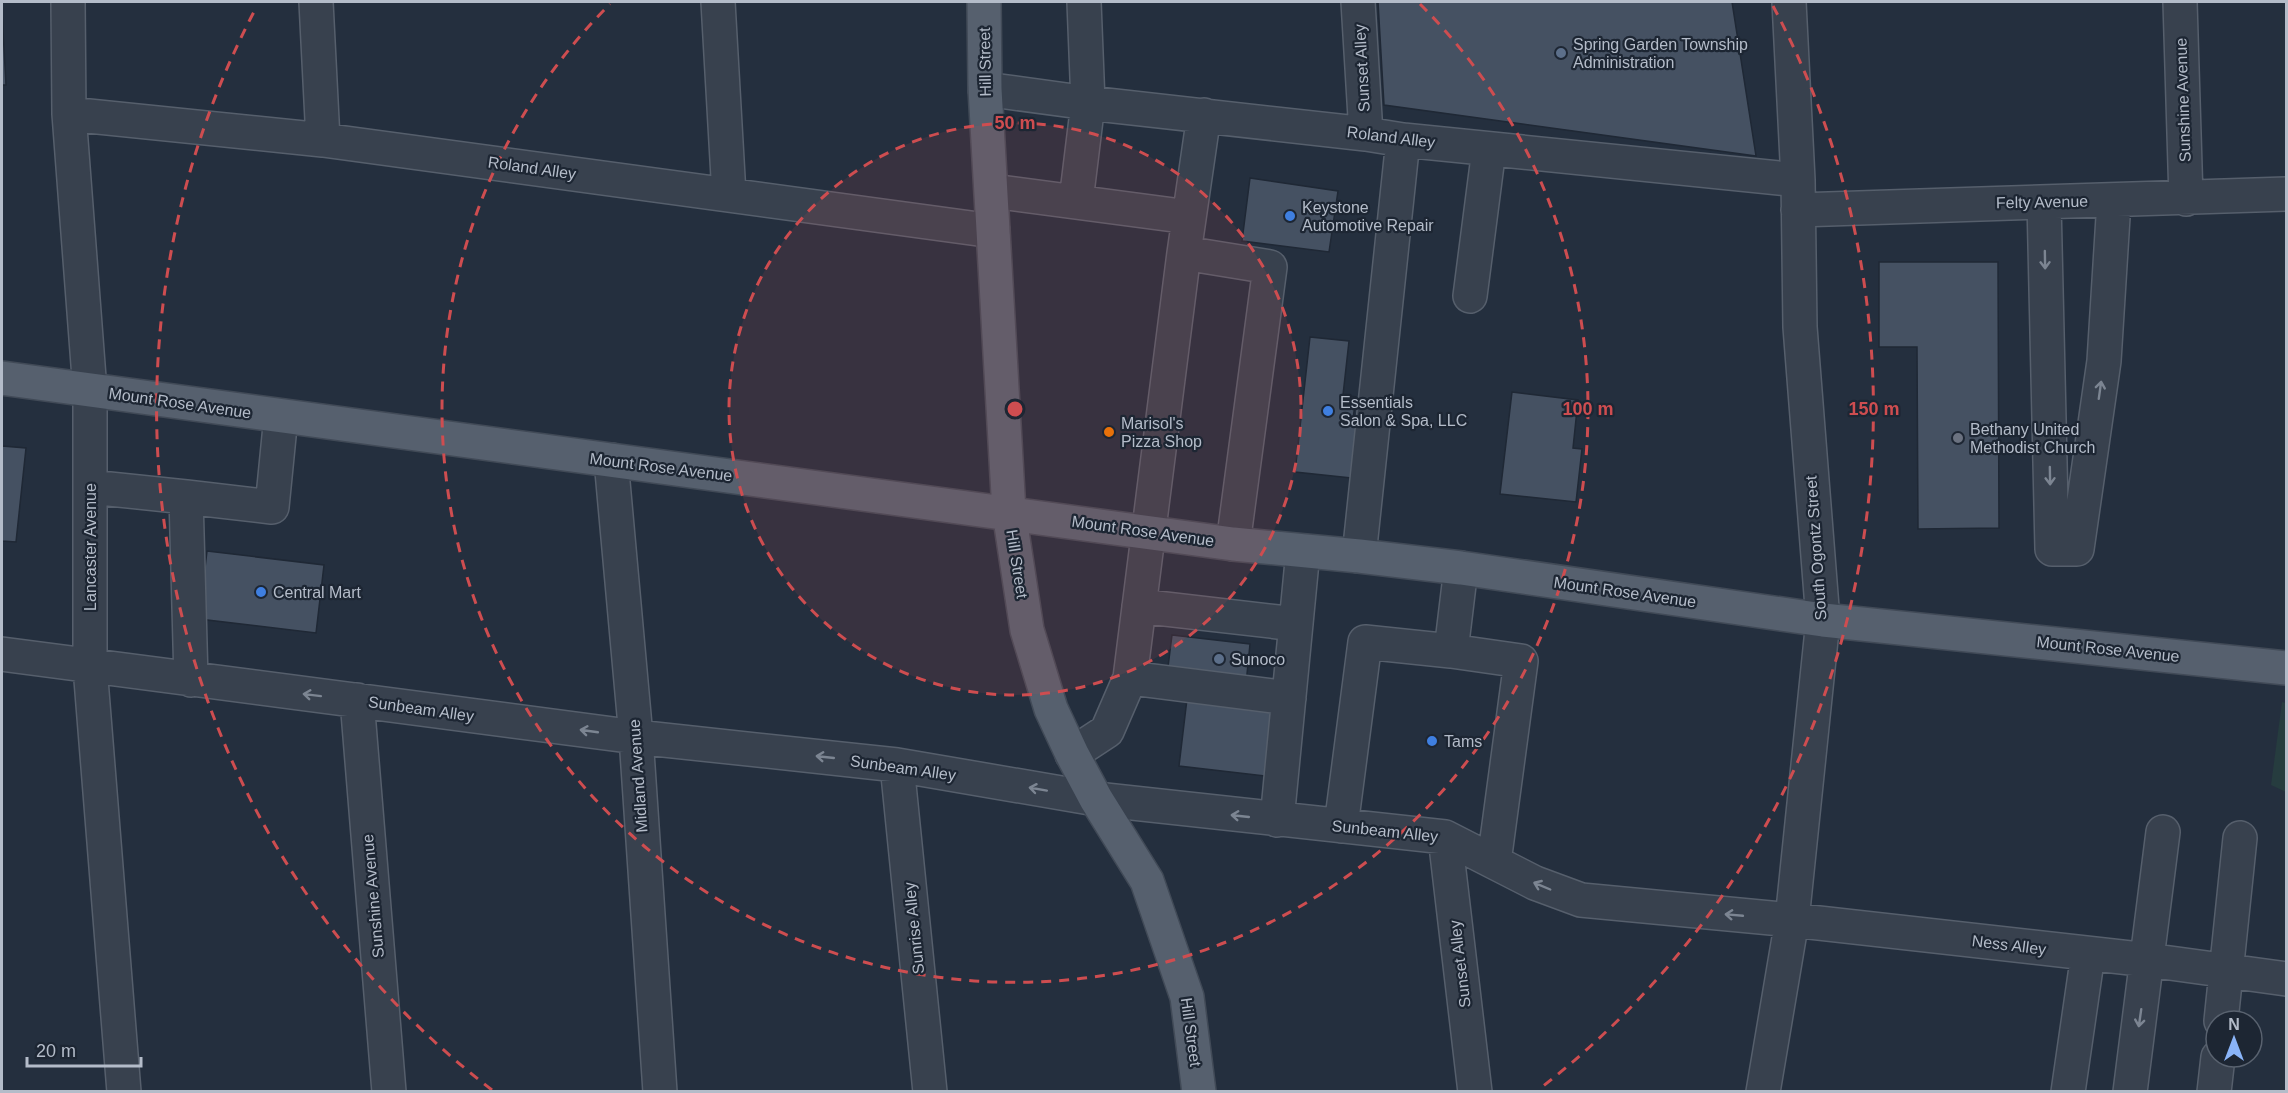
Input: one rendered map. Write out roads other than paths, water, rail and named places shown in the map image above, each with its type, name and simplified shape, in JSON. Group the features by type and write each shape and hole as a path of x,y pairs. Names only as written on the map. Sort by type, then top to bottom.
{"main road":[{"name":"Hill Street","path":"984,2 985,89 1009,512 1027,630 1051,709 1072,754 1096,799 1147,881 1187,997 1198,1092"},
{"name":"Mount Rose Avenue","path":"2,378 1233,544 1461,568 1823,620 2286,668"}],"street":[{"name":"Lancaster Avenue","path":"68,2 69,114 90,391 90,667 124,1092"},
{"path":"316,2 323,140"},
{"path":"717,2 729,195"},
{"path":"1076,201 1088,103 1084,2"},
{"name":"Sunset Alley","path":"1358,2 1366,134"},
{"name":"South Ogontz Street","path":"1763,1092 1792,920 1823,620 1800,327 1798,195 1789,2"},
{"name":"Sunshine Avenue","path":"2180,2 2186,199"},
{"name":"Roland Alley","path":"985,89 1403,140 1489,148 1798,195"},
{"name":"Roland Alley","path":"69,114 323,140 993,231"},
{"path":"1072,754 1107,731 1130,678 1184,253 1204,116"},
{"path":"1359,556 1403,140"},
{"path":"1470,296 1489,148"},
{"path":"992,190 1189,217"},
{"name":"Felty Avenue","path":"1798,195 2044,202 2286,194"},
{"path":"2044,202 2052,549 2077,549 2104,361 2114,201"},
{"path":"1184,253 1270,267 1233,544"},
{"path":"90,487 272,507 281,416"},
{"name":"Midland Avenue","path":"611,460 636,737 660,1092"},
{"path":"186,497 190,680"},
{"path":"1277,820 1303,551"},
{"path":"1451,651 1461,568"},
{"path":"1139,606 1296,624"},
{"path":"1341,826 1365,642 1521,661 1494,862"},
{"name":"Sunbeam Alley","path":"2,654 636,737 897,765 1096,799 1445,837 1535,883 1581,900 1792,920"},
{"path":"1130,678 1289,698"},
{"name":"Sunshine Avenue","path":"357,700 388,1092"},
{"name":"Sunrise Alley","path":"897,765 930,1092"},
{"path":"2130,1092 2163,832"},
{"name":"Sunset Alley","path":"1445,837 1475,1092"},
{"path":"2222,1009 2240,838"},
{"name":"Ness Alley","path":"1792,920 2148,960 2286,979"},
{"path":"2068,1092 2088,954"},
{"path":"2214,1092 2217,1069"}],"place":[{"name":"Spring Garden Township Administration","path":"1561,53"},
{"name":"Keystone Automotive Repair","path":"1290,216"},
{"name":"Essentials Salon & Spa, LLC","path":"1328,411"},
{"name":"Marisol's Pizza Shop","path":"1109,432"},
{"name":"Bethany United Methodist Church","path":"1958,438"},
{"name":"Central Mart","path":"261,592"},
{"name":"Sunoco","path":"1219,659"},
{"name":"Tams","path":"1432,741"}]}
